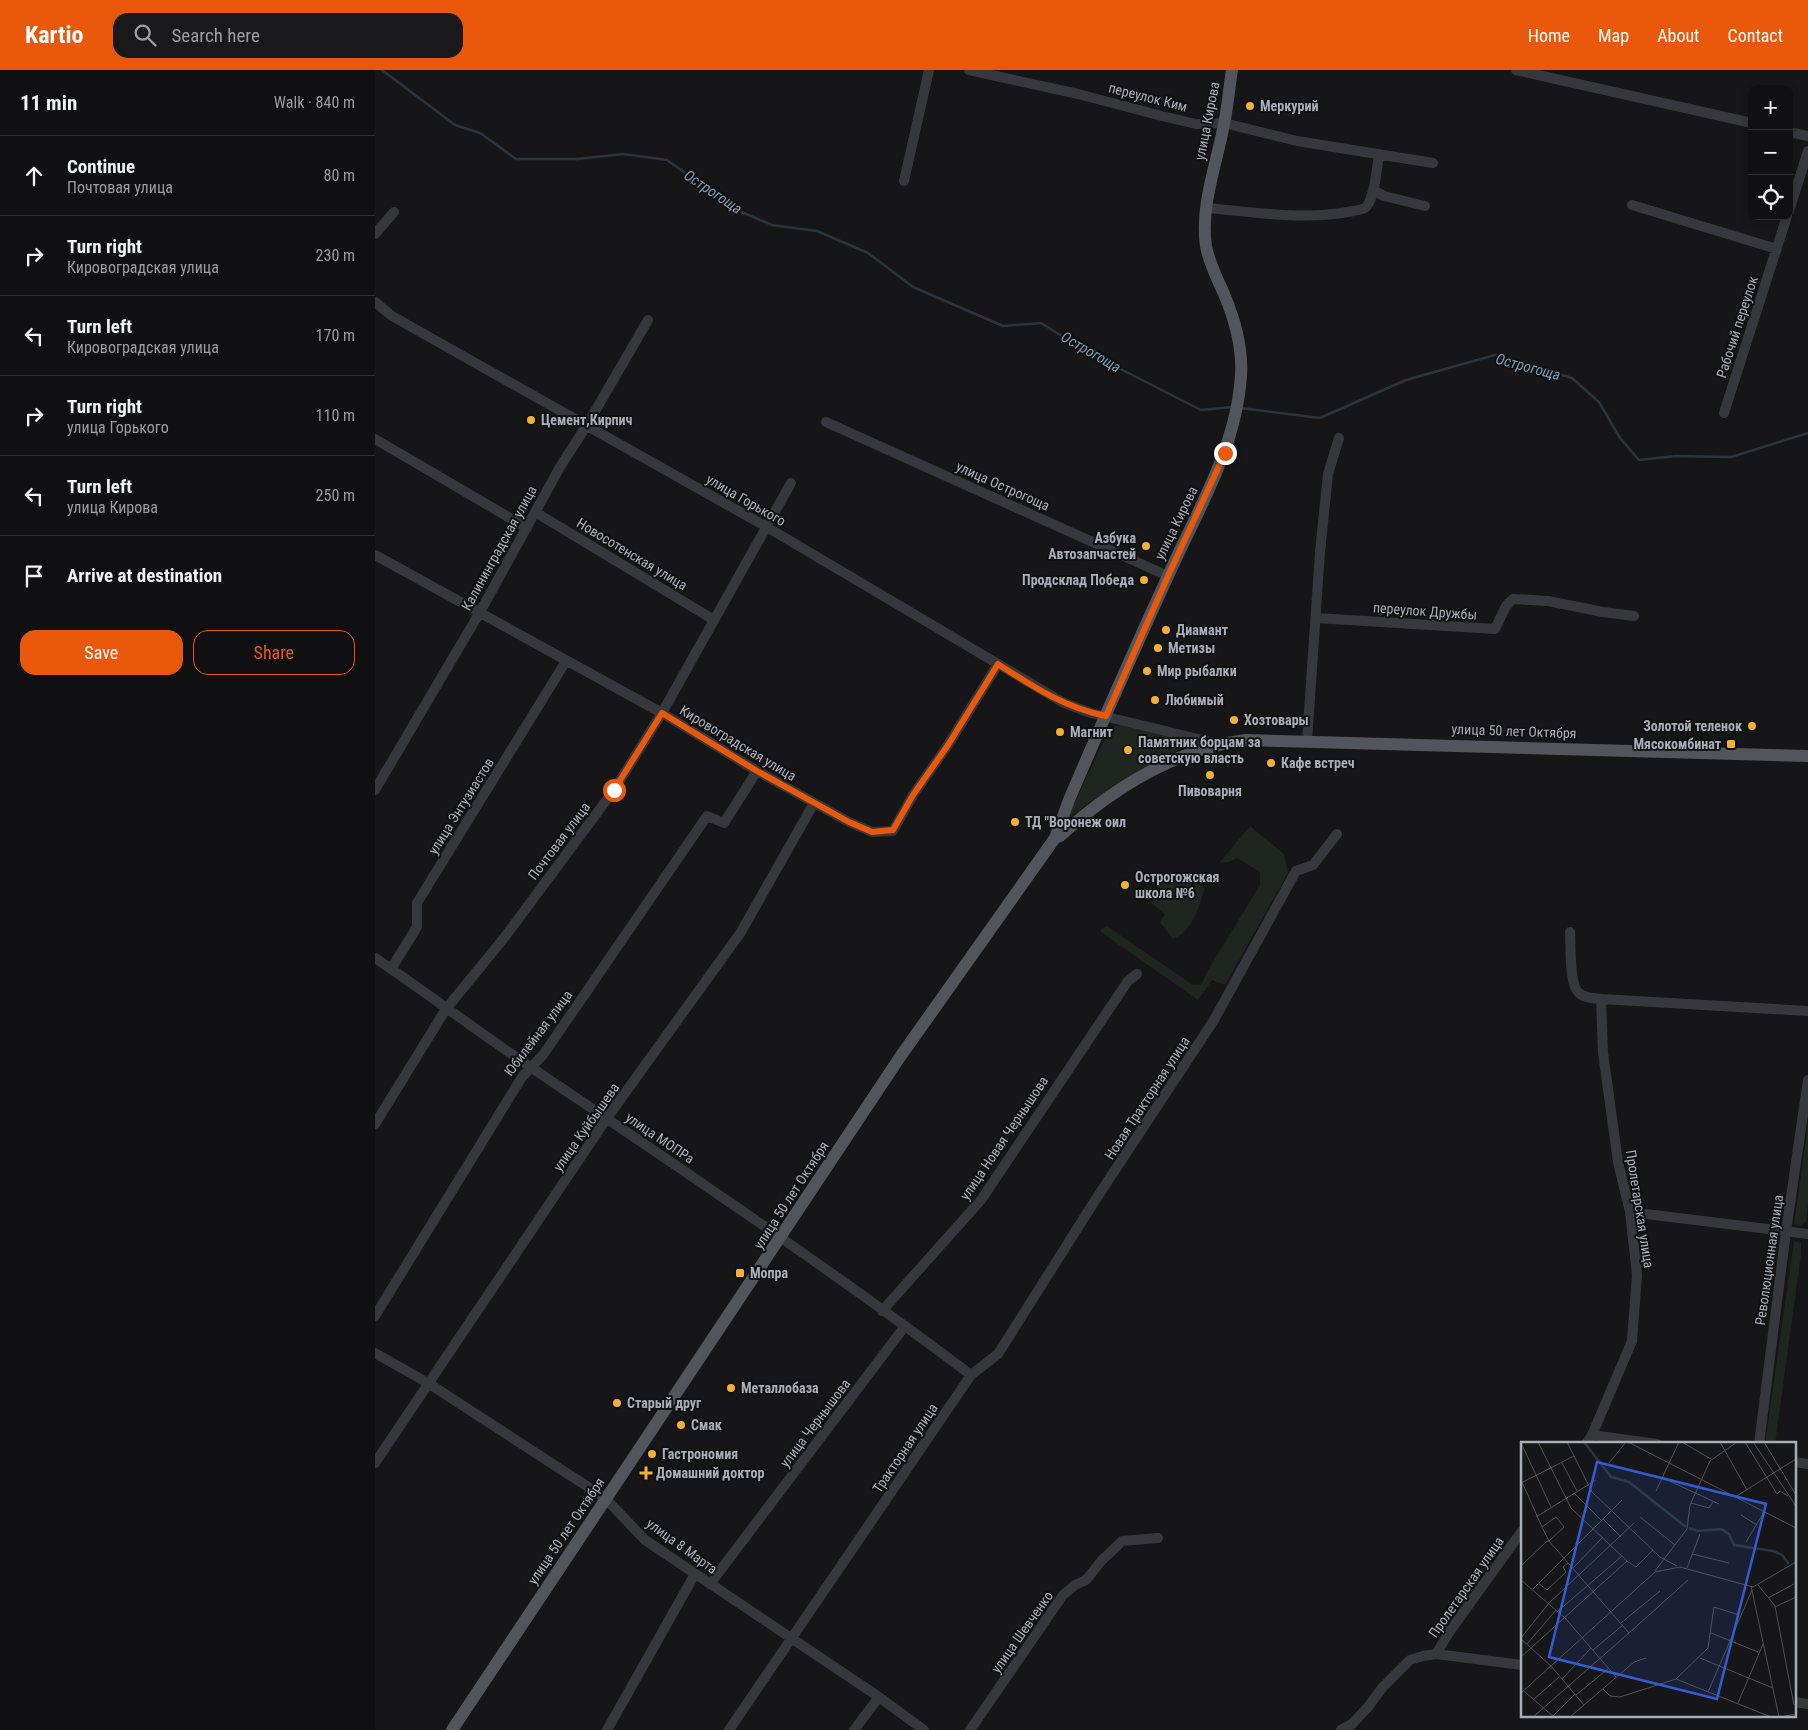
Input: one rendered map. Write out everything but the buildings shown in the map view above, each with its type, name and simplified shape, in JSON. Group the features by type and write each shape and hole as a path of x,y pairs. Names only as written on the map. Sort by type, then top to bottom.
{"main road":[{"name":"улица Кирова","path":"1055,838 1069,800 1168,576 1215,478 1232,428 1239,390 1241,364 1239,338 1232,314 1209,260 1205,235 1207,208 1224,123 1232,70"},
{"name":"улица 50 лет Октября","path":"452,1730 901,1056 1055,838 1105,799 1145,775 1179,758 1219,744 1247,740 1307,740 1808,756"}],"street":[{"path":"904,181 929,70"},
{"name":"переулок Ким","path":"969,70 1078,94 1196,124 1224,123 1297,141 1433,163"},
{"path":"1516,70 1543,73 1748,122"},
{"path":"1793,133 1808,136"},
{"path":"1793,198 1808,151"},
{"path":"1207,208 1289,215 1333,215 1362,209 1367,206 1373,190 1379,154"},
{"path":"1373,190 1384,196 1425,206"},
{"path":"1633,205 1777,249"},
{"path":"375,234 394,212"},
{"name":"Рабочий переулок","path":"1724,413 1786,220"},
{"name":"улица Горького","path":"375,302 392,316 765,526 1064,704 1106,716"},
{"name":"Калининградская улица","path":"375,790 479,612 560,467 587,425 648,320"},
{"name":"улица Острогоща","path":"826,422 1168,576"},
{"path":"1307,740 1320,552 1328,474 1339,438"},
{"path":"375,439 527,528"},
{"name":"Почтовая улица","path":"375,1124 446,1009 504,938 614,790 662,713 765,526 791,483"},
{"name":"Новосотенская улица","path":"535,512 714,620"},
{"name":"Кировоградская улица","path":"375,554 662,713 813,803 872,832 893,830 913,795 948,745 998,664"},
{"name":"переулок Дружбы","path":"1316,618 1495,629 1506,606 1513,600 1548,601 1634,616"},
{"name":"улица Энтузиастов","path":"391,969 417,927 417,903 566,661"},
{"name":"улица 50 лет Октября","path":"1106,716 1219,744"},
{"name":"Юбилейная улица","path":"375,1316 522,1077 543,1055 707,816 724,823 757,771"},
{"name":"улица Куйбышева","path":"375,1463 607,1118 741,932 813,803"},
{"name":"Новая Тракторная улица","path":"971,1376 998,1354 1094,1202 1214,1020 1296,871 1313,865 1337,834"},
{"path":"1570,932 1573,978 1576,991 1582,996 1601,999 1808,1011"},
{"name":"улица МОПРа","path":"375,958 446,1009 781,1237"},
{"name":"улица Новая Чернышова","path":"882,1311 981,1200 1128,981 1137,974"},
{"name":"Пролетарская улица","path":"1587,1442 1632,1341 1637,1275 1630,1212 1618,1162 1603,1052 1601,999"},
{"name":"Революционная улица","path":"1759,1442 1786,1231 1808,1080"},
{"path":"1630,1212 1808,1234"},
{"path":"781,1237 971,1376"},
{"name":"улица Чернышова","path":"710,1584 905,1326"},
{"name":"улица 8 Марта","path":"375,1353 428,1383 605,1498 645,1540 879,1697 924,1730"},
{"name":"Тракторная улица","path":"729,1730 971,1376"},
{"path":"1592,1435 1643,1442"},
{"path":"1795,1462 1808,1464"},
{"name":"Пролетарская улица","path":"1341,1730 1351,1724 1363,1712 1382,1688 1410,1660 1436,1654 1450,1631 1521,1532"},
{"name":"улица Шевченко","path":"970,1730 1063,1596 1075,1585 1086,1580 1102,1560 1122,1541 1158,1538"},
{"path":"607,1730 695,1574"},
{"path":"1436,1654 1521,1665"},
{"path":"855,1730 879,1697"},
{"path":"1795,1702 1808,1704"}],"shaded area":[{"path":"1120,725 1177,739 1178,750 1097,797 1067,819 1110,728"},
{"path":"1250,826 1284,854 1288,873 1225,985 1212,980 1198,1000 1101,932 1101,929 1107,926 1193,985 1201,985 1208,970 1260,885 1260,872 1237,858 1229,862 1220,862"},
{"path":"1163,873 1189,876 1205,889 1190,925 1173,939 1160,922 1165,914 1151,903 1159,894 1158,885"},
{"path":"1808,1125 1808,1204 1806,1222 1801,1226 1794,1224"},
{"path":"1794,1241 1801,1243 1801,1254 1775,1442 1765,1442"}],"waterway":[{"name":"Острогоща","path":"382,70 455,125 480,133 516,159 577,159 623,154 667,160 737,210 772,225 817,231 868,253 913,287 1003,326 1041,323 1089,353 1201,410 1233,407"},
{"name":"Острогоща","path":"1241,408 1320,418 1406,380 1495,355 1572,378 1599,402 1620,438 1639,460 1676,456 1731,457 1808,433"}],"place":[{"name":"Меркурий","path":"1250,106"},
{"name":"Цемент,Кирпич","path":"531,420"},
{"name":"Азбука Автозапчастей","path":"1146,546"},
{"name":"Продсклад Победа","path":"1144,580"},
{"name":"Диамант","path":"1166,630"},
{"name":"Метизы","path":"1158,648"},
{"name":"Мир рыбалки","path":"1147,671"},
{"name":"Любимый","path":"1155,700"},
{"name":"Хозтовары","path":"1234,720"},
{"name":"Золотой теленок","path":"1752,726"},
{"name":"Магнит","path":"1060,732"},
{"name":"Мясокомбинат","path":"1731,744"},
{"name":"Памятник борцам за советскую власть","path":"1128,750"},
{"name":"Кафе встреч","path":"1271,763"},
{"name":"Пивоварня","path":"1210,775"},
{"name":"ТД \"Воронеж оил","path":"1015,822"},
{"name":"Острогожская школа №6","path":"1125,885"},
{"name":"Мопра","path":"740,1273"},
{"name":"Металлобаза","path":"731,1388"},
{"name":"Старый друг","path":"617,1403"},
{"name":"Смак","path":"681,1425"},
{"name":"Гастрономия","path":"652,1454"},
{"name":"Домашний доктор","path":"646,1473"}],"route":[{"path":"614,790 662,713 757,771 849,822 872,832 893,830 913,795 948,745 998,664 1064,704 1106,716 1225,453"}]}
